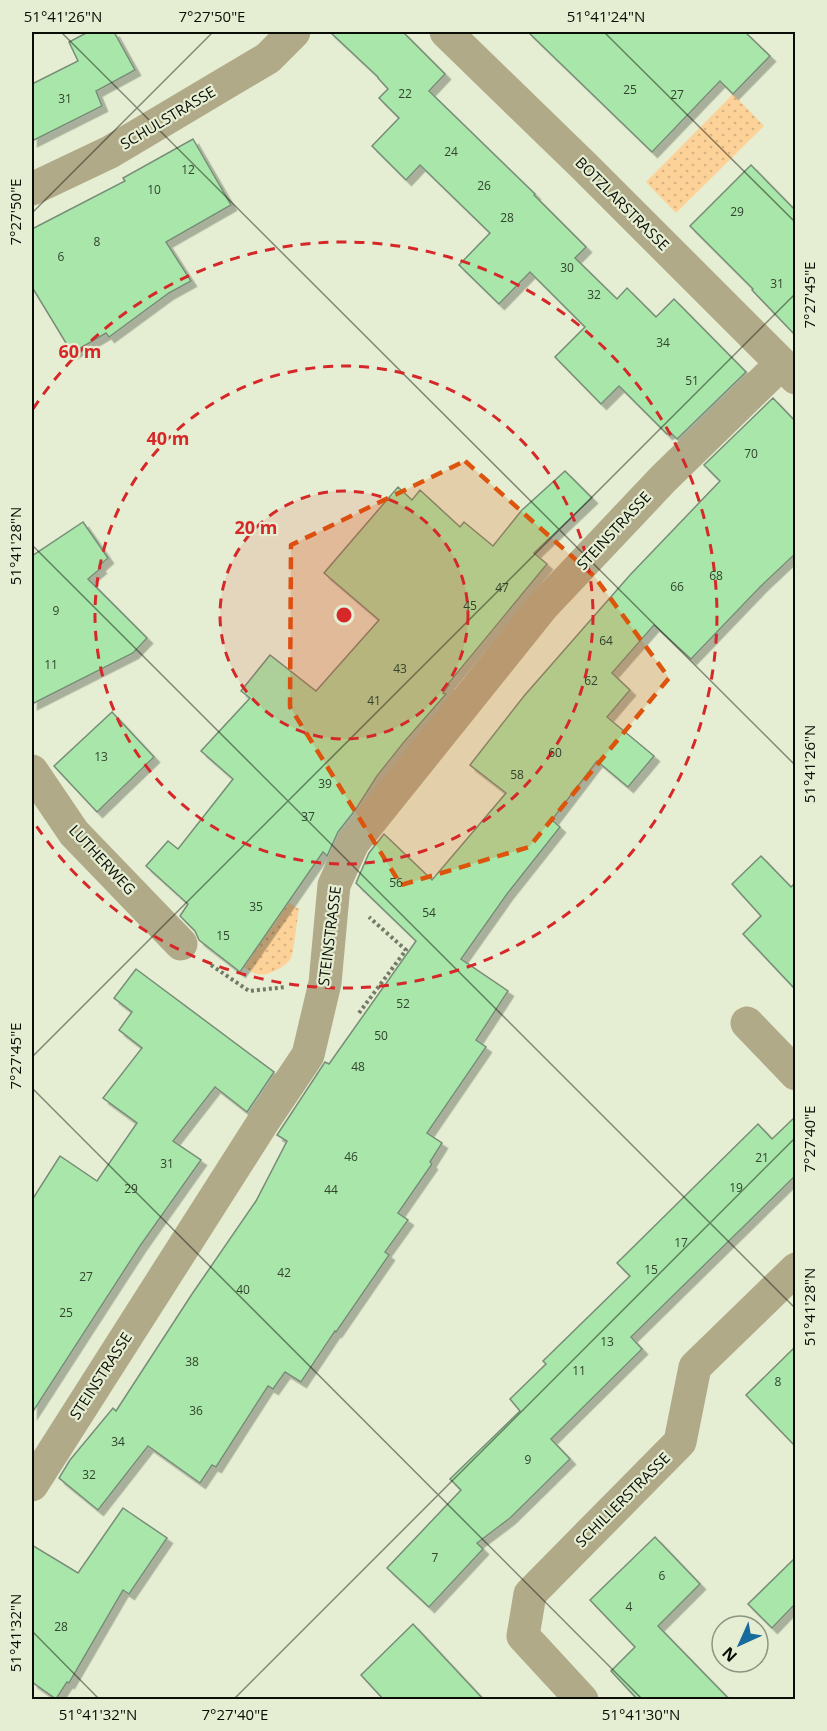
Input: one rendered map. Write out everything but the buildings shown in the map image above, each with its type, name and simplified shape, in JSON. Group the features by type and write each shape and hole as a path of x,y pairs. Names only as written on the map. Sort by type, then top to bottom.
{"street":[{"name":"SCHULSTRASSE","path":"32,189 110,153 268,58 294,32"},
{"name":"BOTZLARSTRASSE","path":"446,32 585,167 788,371"},
{"name":"STEINSTRASSE","path":"32,1485 258,1129 308,1055 325,983 334,885 353,843 543,606 663,479 788,371"},
{"name":"LUTHERWEG","path":"32,771 74,833 181,944"},
{"path":"747,1023 795,1074"},
{"name":"SCHILLERSTRASSE","path":"582,1700 523,1636 530,1594 680,1443 695,1367 795,1269"}],"path":[{"path":"181,944 249,991 325,983"}],"highlighted area":[{"path":"465,461 594,576 669,678 529,847 401,885 290,707 291,545"}],"shaded area":[{"path":"733,94 764,126 676,213 646,182"},
{"path":"289,903 299,909 291,958 285,965 271,973 261,975 253,973 244,967"}]}
